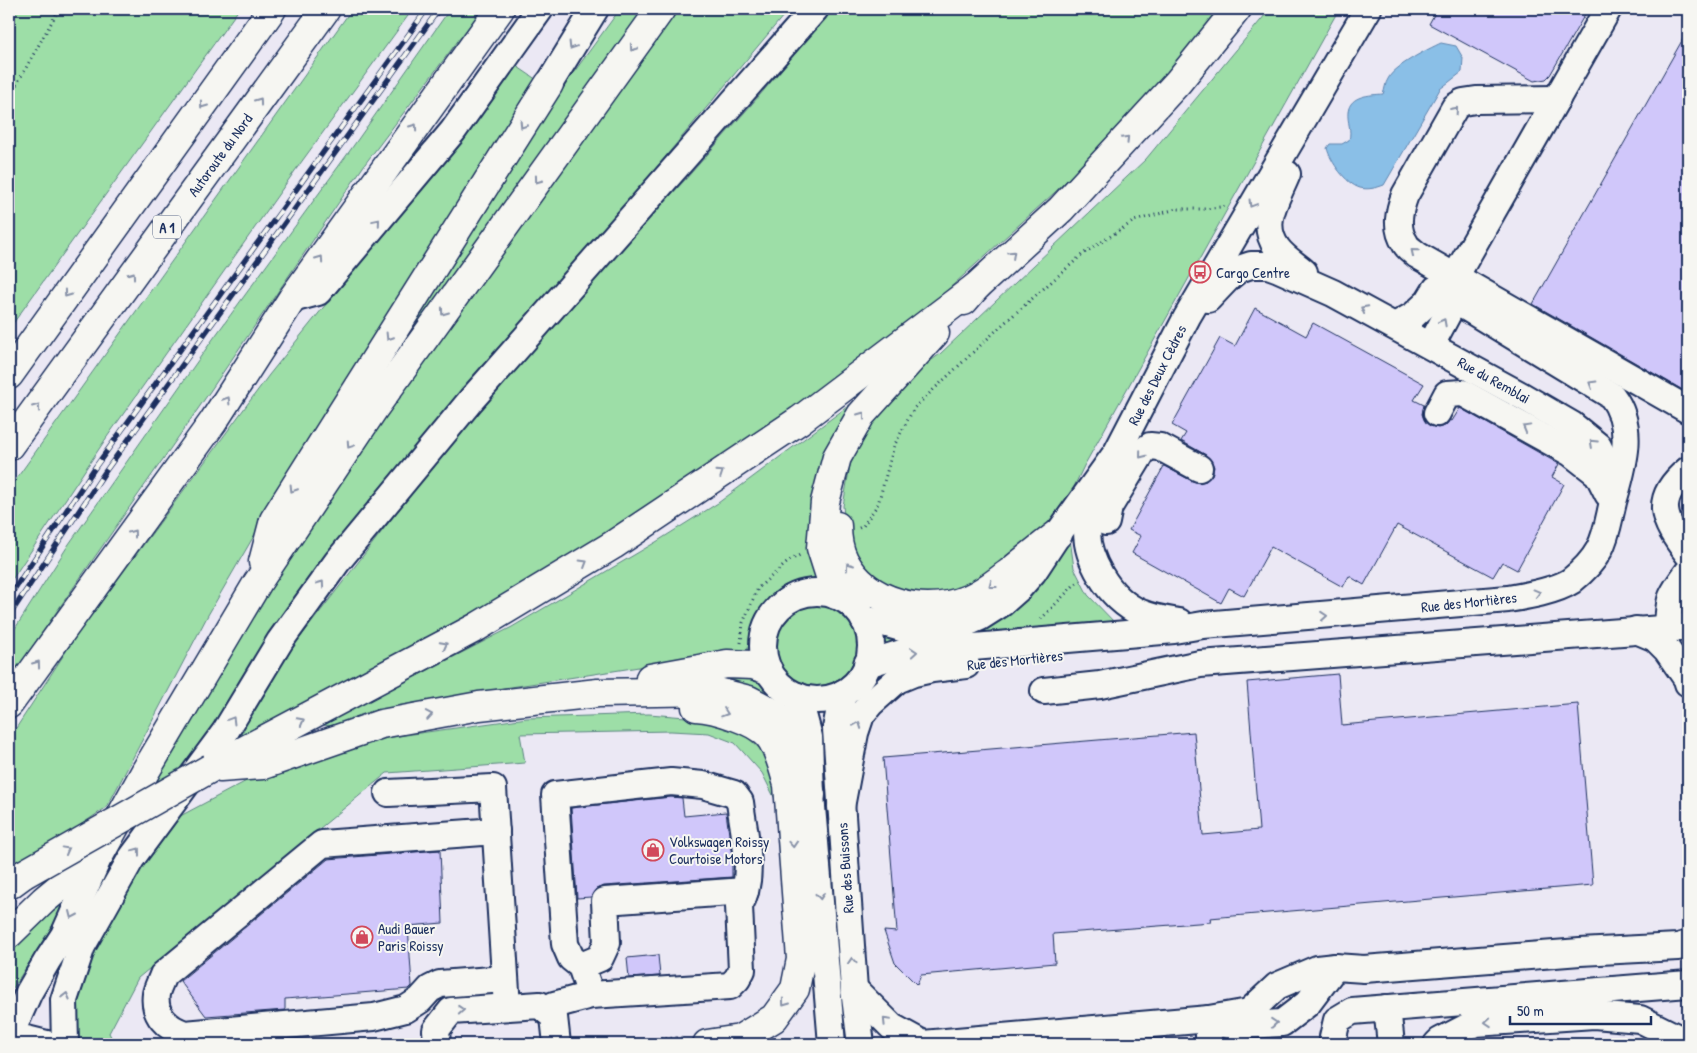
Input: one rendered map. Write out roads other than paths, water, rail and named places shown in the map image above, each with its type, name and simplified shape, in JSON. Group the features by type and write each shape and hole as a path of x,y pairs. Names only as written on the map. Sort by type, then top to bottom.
{"main road":[{"path":"9,375 272,9"},
{"name":"Autoroute du Nord","path":"9,446 326,9"},
{"path":"9,704 213,422 292,299 500,9"},
{"path":"9,934 44,900 100,854 150,764 258,582 375,407 662,9"},
{"path":"836,595 821,548 825,502 837,457 862,415 976,288 1061,209 1178,82 1237,9"},
{"path":"258,582 274,520 549,84"},
{"path":"16,880 211,768 477,627 613,545 800,420 976,288"},
{"path":"837,457 835,504 838,539 844,559 863,584 876,594 889,600 907,606 931,607 952,604 968,599 987,590 1058,534"},
{"path":"556,697 598,683 660,678 727,664 753,665 768,670"},
{"path":"211,768 263,765 381,724 479,706 598,694 714,691 749,700 777,715 795,741 811,795"},
{"path":"556,697 591,708 641,705 710,708 745,720 768,734 781,760 788,785 801,959 795,989 774,1018 740,1039 707,1044"}],"street":[{"path":"292,299 318,292 453,131 540,9"},
{"path":"549,84 595,9"},
{"path":"65,1044 64,1000 82,946 96,920 131,859 224,732 280,641 337,562 471,400 815,9"},
{"name":"Rue des Deux Cèdres","path":"864,620 905,629 929,629 964,624 980,617 1002,603 1033,572 1117,452 1187,317 1368,9"},
{"path":"1431,345 1454,286 1608,9"},
{"path":"1556,100 1476,100 1463,102 1454,107 1405,195 1399,211 1400,230 1405,244 1454,286 1688,410"},
{"name":"Rue du Remblai","path":"1305,117 1292,162 1269,216 1269,233 1277,249 1333,293"},
{"name":"Rue du Remblai","path":"1187,317 1239,269 1251,265 1268,265 1279,269 1333,293 1431,345 1564,420 1598,446 1609,469 1613,504"},
{"path":"1395,326 1414,315 1428,302 1436,289 1454,286"},
{"name":"Rue des Mortières","path":"867,664 902,653 1508,599 1537,594 1570,582 1587,566 1599,550 1607,529 1625,461 1625,420 1620,406 1612,396 1472,312 1454,286"},
{"path":"1437,413 1447,394 1463,393 1571,453 1598,474 1613,504"},
{"path":"1116,595 1108,570 1104,532 1109,507 1144,451 1150,446 1160,447 1199,468"},
{"path":"1117,452 1088,522 1090,554 1096,567 1116,595 1141,614 1164,620 1203,625"},
{"path":"1688,470 1675,480 1666,498 1665,517 1675,536 1688,554"},
{"path":"1044,691 1100,685 1200,664 1678,627 1668,605 1673,592 1688,572"},
{"path":"820,592 836,595 852,605 864,620 870,642 867,664 862,676 854,685 843,692 829,698 813,699 798,696 781,686 768,670 763,655 763,638 768,623 776,610 789,599 804,593 820,592"},
{"name":"Rue des Mortières","path":"841,806 855,733 862,715 882,692 897,680 914,673 932,669 1207,639 1249,631 1275,620"},
{"path":"1636,630 1655,638 1667,650 1688,683"},
{"name":"Rue des Buissons","path":"843,692 836,728 854,989 861,1044"},
{"name":"Rue des Buissons","path":"798,696 809,737 811,795 832,1044"},
{"path":"547,1011 554,1006 591,995 730,986 737,980 742,970 739,906 744,897 749,875 740,802 734,794 703,785 671,782 555,795 565,944 571,958 580,966 591,995"},
{"path":"388,793 493,788 507,1007"},
{"path":"496,831 322,844 163,975 156,994 156,1008 162,1019 172,1030 184,1034 374,1017 406,1009 420,1000 430,988 440,984 504,978"},
{"path":"48,1044 28,1039 9,1038 29,992 64,935 100,854"},
{"path":"580,966 600,958 607,943 605,901 745,891"},
{"path":"1216,1026 1249,1012 1277,986 1317,969 1335,967 1364,969 1580,952 1678,947 1688,944"},
{"path":"854,989 892,1027 923,1044 1282,1023 1308,1003 1335,967"},
{"path":"1334,1044 1333,1037 1337,1020 1352,1011 1688,984"},
{"path":"436,1044 436,1030 452,1011 540,1005 554,1017 557,1044"},
{"path":"1387,1008 1391,1044"},
{"path":"1437,1044 1440,1040 1474,1023 1594,1014 1640,1019 1688,1043"}],"water":[{"path":"1441,43 1456,46 1463,58 1462,72 1440,89 1384,185 1366,189 1355,186 1339,171 1331,159 1327,148 1330,144 1342,144 1349,140 1348,112 1352,102 1361,97 1383,94 1391,74 1412,58"}],"railway":[{"path":"9,597 96,466 427,9"},
{"path":"9,616 105,472 439,9"}],"place":[{"name":"Cargo Centre","path":"1200,272"},
{"name":"Volkswagen Roissy Courtoise Motors","path":"653,850"},
{"name":"Audi Bauer Paris Roissy","path":"362,937"}]}
